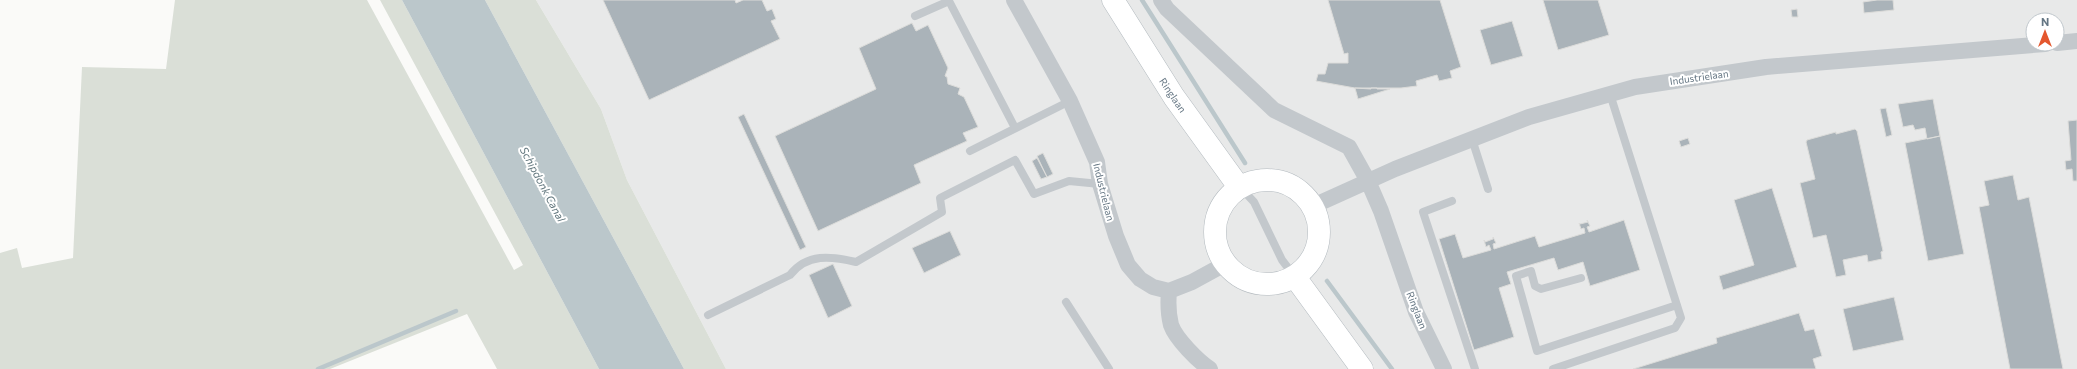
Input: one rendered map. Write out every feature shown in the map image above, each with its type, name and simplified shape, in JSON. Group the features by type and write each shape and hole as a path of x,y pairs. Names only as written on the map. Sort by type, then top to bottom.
{"main road":[{"name":"Ringlaan","path":"1113,0 1174,97 1239,187"},
{"path":"1264,180 1284,182 1306,196 1314,206 1319,223 1319,242 1312,260 1295,277 1282,282 1265,284 1250,282 1236,274 1225,264 1216,245 1215,224 1220,208 1227,197 1239,187 1251,181 1264,180"},
{"path":"1295,277 1362,369"}],"street":[{"name":"Industrielaan","path":"1014,0 1070,101 1097,162 1100,184 1116,236 1128,265 1140,279 1153,287 1169,291"},
{"path":"1161,0 1167,9 1274,110 1349,147 1368,181"},
{"path":"2065,42 2077,41"},
{"name":"Industrielaan","path":"1314,206 1368,181 1529,117 1635,87 1766,67 2025,46"},
{"name":"Ringlaan","path":"1368,181 1381,211 1416,312 1444,369"},
{"path":"1210,369 1186,347 1172,326 1168,306 1169,291 1192,282 1225,264"}],"lane":[{"path":"915,16 949,0 1015,128"},
{"path":"1553,369 1675,328 1681,318 1610,94"},
{"path":"970,151 1070,101"},
{"path":"1472,139 1488,189"},
{"path":"708,315 790,275 798,265 818,258 838,258 856,262 942,212 940,198 1015,160 1034,194 1069,181 1100,184"},
{"path":"1239,187 1254,202 1282,260 1295,277"},
{"path":"1452,201 1423,212 1474,369"},
{"path":"1581,278 1541,289 1535,286 1531,271 1516,276 1537,351 1677,305"},
{"path":"1066,302 1109,369"}],"shaded area":[{"path":"175,0 367,0 514,270 523,265 380,0 402,0 599,369 497,369 467,314 330,369 0,369 0,253 17,248 22,268 73,258 82,67 166,69"},
{"path":"485,0 536,0 601,109 627,180 726,369 684,369"},
{"path":"536,0 2077,0 2077,369 726,369 627,180 601,109"}],"water":[{"name":"Schipdonk Canal","path":"402,0 485,0 684,369 599,369"}],"building":[{"path":"603,0 735,0 736,3 743,0 762,0 767,11 772,9 776,19 771,21 780,39 649,100"},
{"path":"1328,0 1440,0 1461,67 1450,71 1452,78 1439,81 1437,75 1416,81 1417,86 1401,88 1355,88 1316,81 1318,74 1325,74 1328,63 1348,63 1348,53 1344,54"},
{"path":"1543,0 1598,0 1609,35 1558,50"},
{"path":"1893,0 1894,10 1864,13 1863,2"},
{"path":"1797,9 1798,17 1792,17 1791,10"},
{"path":"1512,21 1523,56 1491,65 1480,30"},
{"path":"912,23 916,31 928,25 948,68 945,76 947,77 948,84 960,88 958,94 964,97 978,127 963,133 967,141 914,165 921,183 818,231 775,136 876,89 859,48"},
{"path":"1355,88 1377,88 1390,89 1358,99"},
{"path":"1933,99 1940,136 1927,139 1925,128 1915,130 1913,125 1903,127 1898,104"},
{"path":"1886,108 1892,135 1886,137 1880,109"},
{"path":"744,114 806,247 800,250 738,117"},
{"path":"2077,120 2077,181 2073,181 2072,169 2066,170 2065,161 2071,160 2068,121"},
{"path":"1855,129 1857,131 1883,251 1881,252 1882,259 1868,262 1867,255 1843,260 1846,275 1836,277 1826,235 1813,238 1800,183 1815,179 1806,142 1807,140 1836,132 1836,134"},
{"path":"1940,136 1964,254 1928,261 1905,143"},
{"path":"1688,138 1690,144 1681,147 1679,141"},
{"path":"1043,153 1053,174 1047,177 1037,156"},
{"path":"1037,158 1047,177 1041,179 1032,161"},
{"path":"2013,175 2018,200 2029,197 2063,369 2010,369 1979,207 1989,205 1984,181"},
{"path":"1772,188 1797,267 1723,290 1719,276 1754,265 1734,200"},
{"path":"1624,220 1640,270 1590,286 1583,262 1558,270 1554,258 1507,272 1511,284 1499,288 1514,337 1474,350 1439,239 1455,234 1463,258 1491,250 1489,245 1486,247 1484,240 1485,242 1493,239 1493,237 1496,243 1493,244 1494,249 1535,236 1539,247 1585,233 1584,228 1581,229 1579,223 1588,222 1590,226 1587,227 1589,232"},
{"path":"950,231 961,255 924,273 912,248"},
{"path":"833,264 852,306 828,318 809,275"},
{"path":"1894,297 1904,340 1853,351 1843,309"},
{"path":"1799,313 1805,331 1814,329 1822,356 1813,359 1816,369 1633,369 1717,343 1716,338"}],"waterway":[{"path":"1142,0 1245,163"},
{"path":"1327,281 1392,369"},
{"path":"318,369 456,311"}]}
